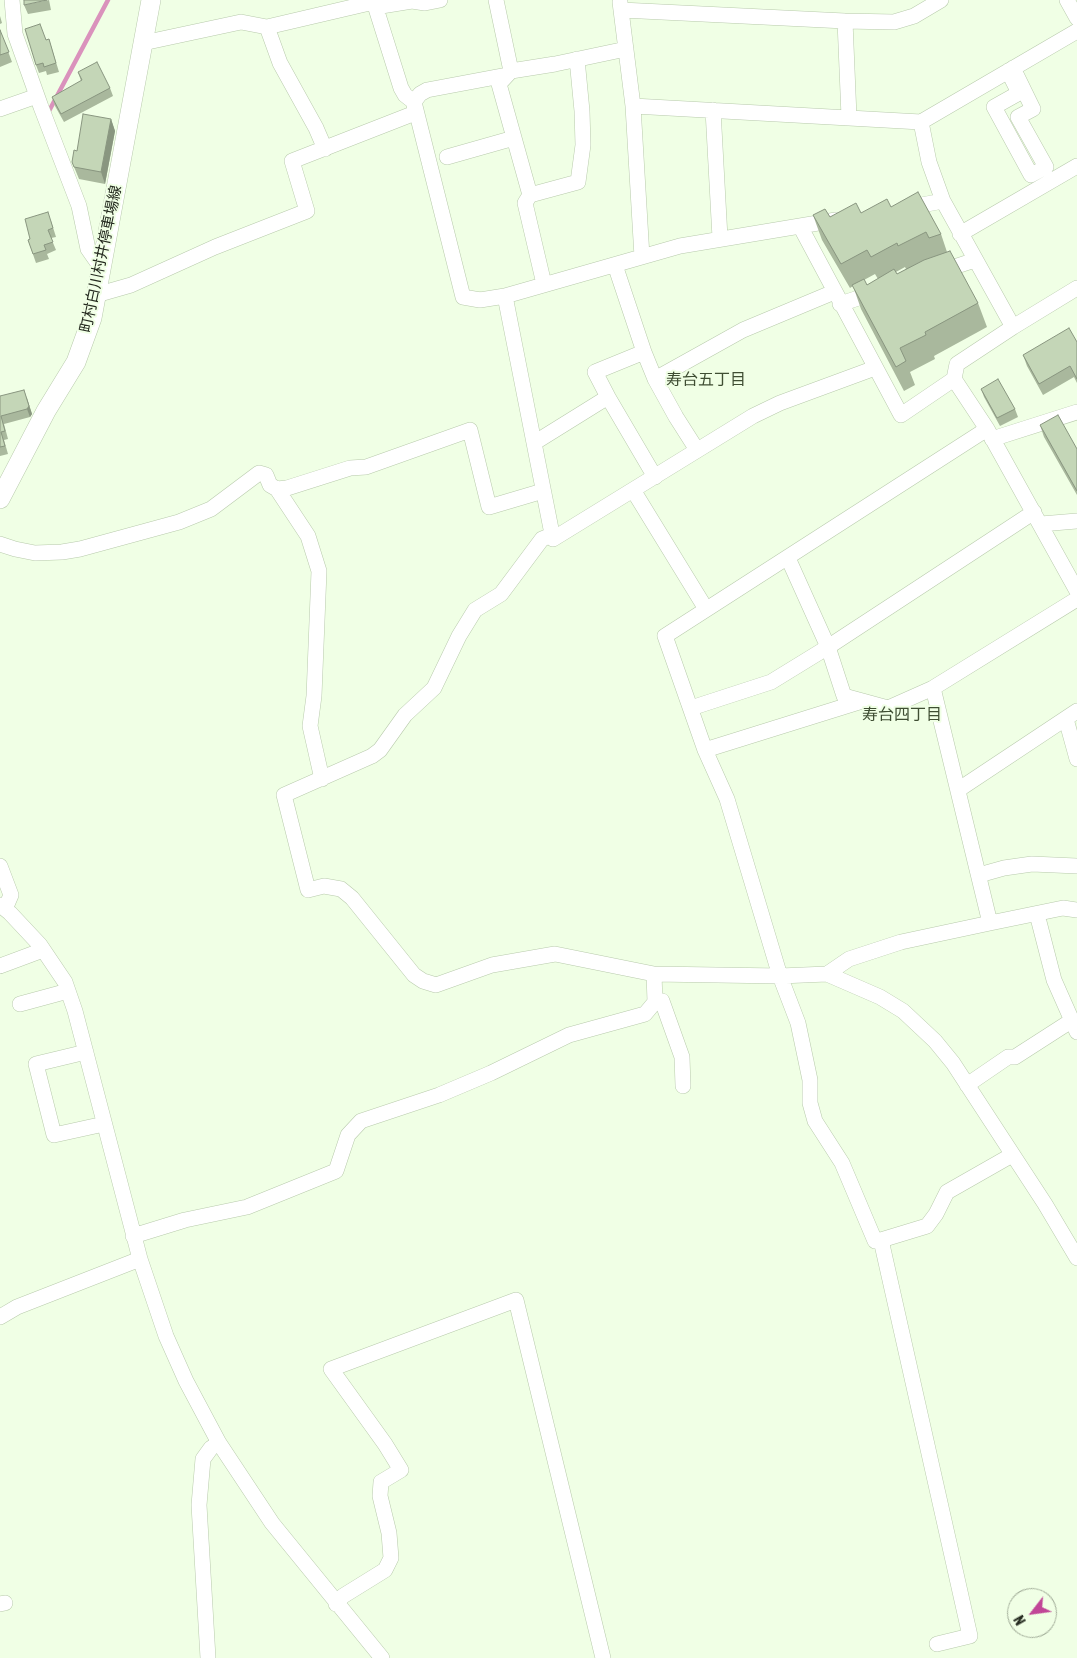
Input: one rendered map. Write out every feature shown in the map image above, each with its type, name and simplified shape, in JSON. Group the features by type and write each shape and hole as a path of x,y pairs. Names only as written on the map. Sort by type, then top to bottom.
{"main road":[{"name":"町村白川村井停車場線","path":"0,499 46,412 76,362 92,318 151,0"}],"street":[{"path":"12,0 15,34 79,206 88,249 102,269"},
{"path":"375,7 412,1 425,3 440,0"},
{"path":"496,0 509,73"},
{"path":"642,256 633,106 620,5 845,21 894,22 914,16 941,0"},
{"path":"143,42 241,22 266,26 374,2 401,88 405,96 414,102 463,297 480,300 505,296 680,246 848,218"},
{"path":"845,21 850,117"},
{"path":"266,26 280,63 325,148"},
{"path":"633,106 920,122 1077,31"},
{"path":"96,295 131,285 215,246 307,211 292,161 415,113 414,102 420,94 427,90 626,48"},
{"path":"544,284 525,203 530,195 578,182 583,136 577,59"},
{"path":"1010,70 1033,108 1018,117 1046,167 1031,175 994,107 1019,93 1010,70"},
{"path":"509,73 498,84 530,195"},
{"path":"0,108 37,96"},
{"path":"713,110 720,238"},
{"path":"920,122 929,162 943,201 1013,327"},
{"path":"447,158 514,138"},
{"path":"960,234 1077,166"},
{"path":"895,209 943,201"},
{"path":"800,226 901,414 954,379 958,364 1013,327 1077,288"},
{"path":"921,278 975,260"},
{"path":"615,265 655,379 697,450"},
{"path":"655,379 743,330 837,298 894,286"},
{"path":"505,296 553,539 753,416 780,403 875,368"},
{"path":"644,352 595,372 655,476"},
{"path":"954,379 990,434 1077,591"},
{"path":"534,443 608,397"},
{"path":"875,1241 842,1163 815,1121 810,1103 810,1080 798,1023 780,976 727,799 706,750 665,636 990,434 1077,412"},
{"path":"277,489 287,488 350,468 366,466 470,430 489,507 543,491"},
{"path":"0,544 15,549 35,552 62,552 80,549 179,522 211,509 260,473 266,475 270,485 277,489 308,536 319,571 314,696 310,726 322,778"},
{"path":"634,490 706,609"},
{"path":"691,708 771,682 1037,518 1077,521"},
{"path":"552,535 542,539 501,594 475,610 458,636 434,688 405,715 380,750 372,756 284,795 308,890 324,886 341,889 352,898 414,975 424,981 436,984 492,965 555,954 654,974 780,976 827,974 880,997 903,1011 935,1041 953,1063 1045,1204 1077,1258"},
{"path":"788,558 828,647 844,696 888,708 933,688 1077,599"},
{"path":"933,688 990,923"},
{"path":"706,750 862,700"},
{"path":"958,790 1071,715 1077,760"},
{"path":"978,875 1004,868 1032,864 1077,866"},
{"path":"0,866 12,895 2,907 43,950 65,982 86,1052 133,1236 166,1336 186,1381 219,1443 272,1523 336,1604 382,1658"},
{"path":"827,974 849,959 901,942 1062,908 1077,910"},
{"path":"967,1085 1008,1058 1074,1026 1054,980 1037,914"},
{"path":"0,966 43,950"},
{"path":"133,1236 185,1220 247,1207 336,1171 348,1135 361,1121 439,1095 491,1073 569,1035 645,1014 655,1002 654,974"},
{"path":"20,1004 68,991"},
{"path":"655,1002 662,1001 682,1057 683,1086"},
{"path":"86,1052 36,1064 54,1135 104,1124"},
{"path":"937,1644 970,1636 881,1240 927,1226 936,1214 947,1192 1012,1155"},
{"path":"0,1317 17,1307 140,1259"},
{"path":"336,1604 343,1596 385,1570 391,1558 389,1533 380,1496 381,1482 401,1470 385,1444 331,1369 516,1300 603,1658"},
{"path":"208,1658 199,1505 203,1459 211,1448 219,1443"}],"building":[{"path":"24,0 47,0 24,5"},
{"path":"40,24 46,40 49,39 56,63 44,67 43,63 36,65 25,29"},
{"path":"0,30 9,52 0,55"},
{"path":"97,62 110,88 61,114 52,97 82,80 78,72"},
{"path":"83,114 111,119 101,172 74,167 72,162 74,150 77,151"},
{"path":"918,192 941,234 929,238 926,232 898,246 897,243 871,257 867,250 841,264 813,215 825,209 830,217 856,203 861,213 887,199 891,207"},
{"path":"48,212 53,228 48,230 53,242 44,245 46,250 33,254 28,240 30,239 25,219"},
{"path":"950,251 978,303 925,332 926,335 900,348 906,361 896,367 852,285 864,279 867,285 894,269 897,274 924,260"},
{"path":"1069,328 1077,342 1077,379 1070,366 1039,384 1023,355"},
{"path":"998,379 1015,409 997,418 981,389"},
{"path":"24,390 29,406 27,409 1,416 5,431 1,432 5,446 0,447 0,396"},
{"path":"1058,415 1077,449 1077,491 1040,425"}],"waterway":[{"path":"49,111 108,0"}],"district":[{"name":"寿台五丁目","path":"706,380"},
{"name":"寿台四丁目","path":"902,715"}]}
